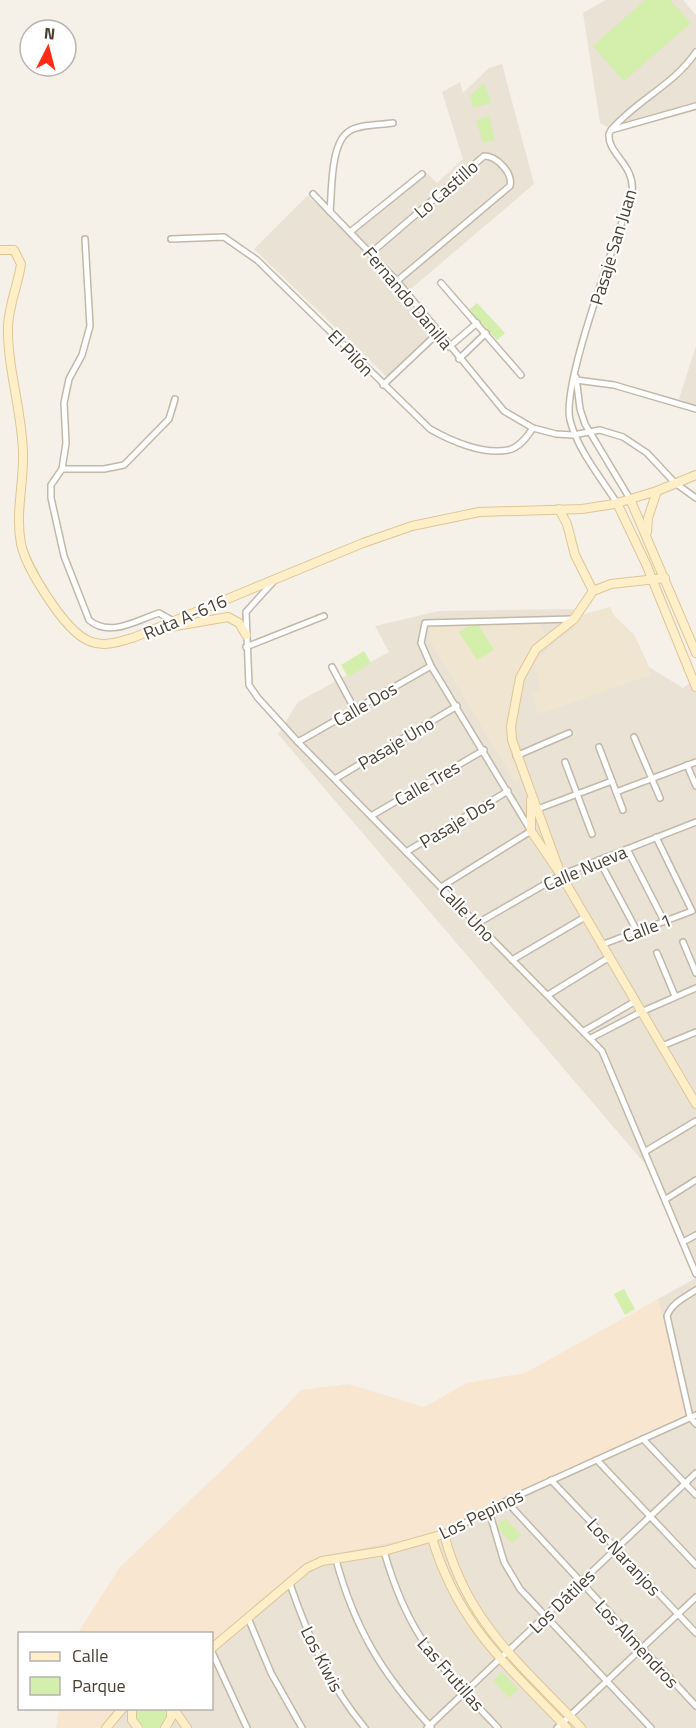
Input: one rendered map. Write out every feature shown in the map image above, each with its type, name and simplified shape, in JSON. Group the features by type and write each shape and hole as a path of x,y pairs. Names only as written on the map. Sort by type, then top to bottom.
{"street":[{"path":"611,130 637,104 675,79 696,52"},
{"path":"611,130 696,106"},
{"path":"330,212 334,162 341,140 348,131 393,123"},
{"name":"Pasaje San Juan","path":"575,435 568,409 575,369 634,182 630,170 608,138 611,130"},
{"name":"Lo Castillo","path":"371,253 484,156 493,157 505,169 511,177 510,186 397,281"},
{"path":"350,232 422,174"},
{"name":"Fernando Danilla","path":"313,194 397,281 498,406 533,428"},
{"name":"El Pilón","path":"171,239 224,237 271,271 384,386 430,429 469,446 509,450 527,437 533,428"},
{"path":"85,239 89,337 69,379 65,396 66,432 62,469 51,485 51,498 64,556 89,620 101,628 111,629 159,613 177,623 228,617 239,623 246,635"},
{"name":"Ruta A-616","path":"0,250 14,250 21,264 10,306 8,334 23,452 18,526 25,558 75,632 100,644 128,640 177,623 363,543 443,518 479,512 559,509 617,503 657,491 696,475"},
{"path":"441,283 521,375"},
{"path":"449,347 477,323"},
{"path":"384,386 438,333"},
{"path":"459,359 486,333"},
{"name":"Pasaje San Juan","path":"575,369 580,409 589,431 630,499"},
{"path":"576,380 614,385 696,409"},
{"path":"62,469 104,469 124,465 169,419 175,399"},
{"path":"533,428 556,434 575,435 600,430 632,442 663,468 675,483 696,498"},
{"path":"575,435 617,503 653,580 696,687"},
{"path":"647,533 648,518 657,491"},
{"path":"630,499 647,533 696,653"},
{"path":"559,509 567,524 576,555 593,591"},
{"name":"Calle Uno","path":"278,578 246,612 249,685 298,742 591,1038 607,1060 696,1274"},
{"path":"561,875 534,810 531,794 516,756 511,726 525,665 536,649 574,619 593,591 611,584 665,578"},
{"path":"246,647 324,616"},
{"path":"574,619 425,623 421,643 431,666 531,831 561,875 696,1104"},
{"name":"Calle Dos","path":"298,742 431,666"},
{"path":"332,667 355,710"},
{"name":"Pasaje Uno","path":"335,779 457,706"},
{"path":"516,756 569,734"},
{"path":"634,737 660,798"},
{"path":"599,747 623,810"},
{"name":"Calle Tres","path":"371,816 484,750"},
{"path":"565,762 592,834"},
{"path":"616,792 696,762"},
{"path":"687,765 696,786"},
{"path":"534,810 612,781"},
{"name":"Pasaje Dos","path":"406,852 508,791"},
{"path":"441,887 531,831 534,810"},
{"name":"Calle Nueva","path":"478,923 561,875 696,822"},
{"name":"Calle 1","path":"601,945 692,911 657,837"},
{"path":"627,849 664,921"},
{"path":"599,860 637,931"},
{"path":"512,960 585,917"},
{"path":"683,942 696,973"},
{"path":"657,953 675,996"},
{"path":"548,995 608,958"},
{"path":"591,1038 641,1012 696,988"},
{"path":"584,1031 634,1002"},
{"path":"661,1046 696,1032"},
{"path":"646,1151 696,1121"},
{"path":"666,1199 696,1180"},
{"path":"683,1242 696,1235"},
{"path":"696,1290 676,1302 667,1316 696,1424"},
{"name":"Los Pepinos","path":"213,1647 307,1568 322,1561 384,1551 444,1534 506,1501 693,1416"},
{"path":"643,1438 696,1495"},
{"path":"597,1460 696,1565"},
{"name":"Los Dátiles","path":"430,1727 696,1473"},
{"name":"Los Naranjos","path":"551,1480 696,1633"},
{"name":"Los Almendros","path":"506,1501 696,1706"},
{"path":"489,1510 500,1552 520,1589 651,1728"},
{"path":"444,1534 455,1573 466,1596 484,1624 581,1728"},
{"path":"432,1538 454,1596 472,1626 562,1726 696,1597"},
{"name":"Las Frutillas","path":"384,1551 397,1593 413,1628 433,1658 498,1728"},
{"path":"336,1560 353,1614 372,1652 396,1688 430,1727"},
{"name":"Los Kiwis","path":"290,1584 312,1643 327,1674 364,1728"},
{"path":"248,1618 271,1673 302,1728"},
{"path":"213,1654 247,1728"},
{"path":"106,1728 121,1710"},
{"path":"132,1710 132,1720 138,1728"},
{"path":"169,1726 172,1710"},
{"path":"174,1710 187,1728"}],"shaded area":[{"path":"606,0 683,0 696,15 696,106 617,132 600,123 583,13"},
{"path":"502,64 534,184 406,293 437,329 387,377 254,249 307,196 353,233 427,173 437,183 463,159 442,92 460,82 463,93 489,68"},
{"path":"696,346 696,405 679,399"},
{"path":"610,607 614,616 634,635 649,667 683,688 696,679 696,1278 646,1165 278,734 298,702 389,652 375,626 439,611 572,609 582,615"},
{"path":"610,607 614,616 634,635 651,675 538,714 531,692 540,689 533,663 573,628 582,615"},
{"path":"536,619 547,637 535,646 522,665 508,721 508,741 521,779 515,782 429,639 429,625"},
{"path":"696,1278 696,1728 103,1728 120,1710 213,1710 213,1641 305,1565 335,1553 429,1535 685,1415 658,1299"},
{"path":"658,1299 686,1414 429,1535 335,1553 305,1565 213,1641 213,1632 78,1632 120,1567 251,1442 301,1390 348,1384 424,1407 467,1383 525,1373"},
{"path":"59,1710 120,1710 103,1728 56,1728"}],"green space":[{"path":"645,0 670,0 691,23 624,81 593,46"},
{"path":"484,83 491,103 473,108 470,96"},
{"path":"489,116 495,140 483,143 476,120"},
{"path":"477,303 505,333 497,340 469,310"},
{"path":"476,621 494,650 477,660 459,632"},
{"path":"364,651 371,663 348,677 341,665"},
{"path":"624,1289 635,1309 625,1315 614,1294"},
{"path":"505,1518 521,1535 512,1543 496,1527"},
{"path":"502,1672 518,1689 509,1698 493,1681"},
{"path":"137,1710 166,1710 167,1718 159,1728 146,1728 138,1721"}]}
